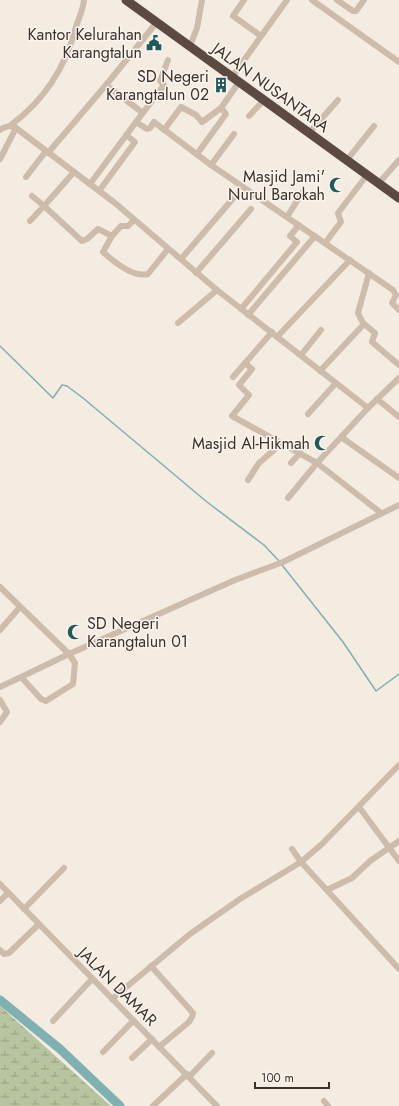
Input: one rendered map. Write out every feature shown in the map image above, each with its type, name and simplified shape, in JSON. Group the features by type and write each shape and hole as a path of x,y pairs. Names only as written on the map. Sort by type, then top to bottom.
{"highway":[{"name":"JALAN NUSANTARA","path":"126,0 399,198"}],"street":[{"path":"0,159 13,127 51,84 63,64 81,14 84,0"},
{"path":"190,46 197,28 202,0"},
{"path":"244,0 233,16 261,36"},
{"path":"164,130 181,107 196,115 202,122 221,108 261,36 287,0"},
{"path":"313,0 399,62"},
{"path":"337,0 353,11 356,11 364,0"},
{"path":"26,177 106,85 157,22"},
{"path":"90,184 164,85 160,81 168,60"},
{"path":"106,85 143,113"},
{"path":"249,116 264,100"},
{"path":"309,133 338,100"},
{"path":"196,154 226,114 221,108"},
{"path":"136,122 147,129 150,128 154,122 211,165 369,273 396,293 392,302 399,310"},
{"path":"347,160 374,126"},
{"path":"0,130 13,127 90,184 248,315 272,332 368,408"},
{"path":"98,191 135,142 126,134"},
{"path":"211,165 234,134"},
{"path":"378,184 399,160"},
{"path":"30,221 74,172"},
{"path":"325,243 340,222 338,213 368,175"},
{"path":"287,217 302,193"},
{"path":"181,259 236,195"},
{"path":"32,196 82,242 98,229 112,236"},
{"path":"196,273 252,209"},
{"path":"134,220 128,226 121,226 112,236 102,252 130,271 137,274 148,274 168,249"},
{"path":"241,309 297,242 290,236 299,225"},
{"path":"248,315 314,236"},
{"path":"277,337 350,260"},
{"path":"369,273 358,313 359,318 374,333 372,342 399,365"},
{"path":"178,323 217,290"},
{"path":"320,371 364,324"},
{"path":"301,355 321,330"},
{"path":"233,377 272,332"},
{"path":"245,363 252,369 239,385 249,395 232,416 317,463 381,513"},
{"path":"288,498 341,437 399,378"},
{"path":"308,414 336,383"},
{"path":"376,400 399,417"},
{"path":"341,437 399,478"},
{"path":"248,480 259,463 282,443"},
{"path":"291,463 300,453"},
{"path":"0,687 235,580 280,563 399,505"},
{"path":"0,587 70,654 76,666 73,684 46,701 41,699 22,678"},
{"path":"0,630 20,607"},
{"path":"0,700 7,712 0,722"},
{"path":"112,999 209,920 301,862 322,844 399,765"},
{"path":"359,807 399,861"},
{"path":"328,890 352,878 370,861 399,841"},
{"path":"292,849 301,862 399,969"},
{"path":"24,909 64,868"},
{"name":"JALAN DAMAR","path":"0,884 217,1106"},
{"path":"0,901 8,893"},
{"path":"0,950 4,954 8,953 39,924"},
{"path":"151,966 193,1013 189,1022 159,1046"},
{"path":"53,1022 92,979"},
{"path":"103,1052 133,1020"},
{"path":"132,1058 152,1039"},
{"path":"153,1106 212,1053"}],"green space":[{"path":"0,1006 111,1106 0,1106"}],"waterway":[{"path":"0,346 53,398 62,385 67,386 83,398 207,502 264,545 280,562"},
{"path":"282,565 343,642 376,691 399,674"},
{"path":"0,1000 60,1049 120,1106"}],"place":[{"name":"Kantor Kelurahan Karangtalun","path":"154,43"},
{"name":"SD Negeri Karangtalun 02","path":"221,85"},
{"name":"Masjid Jami' Nurul Barokah","path":"337,185"},
{"name":"Masjid Al-Hikmah","path":"322,443"},
{"name":"SD Negeri Karangtalun 01","path":"75,632"}]}
